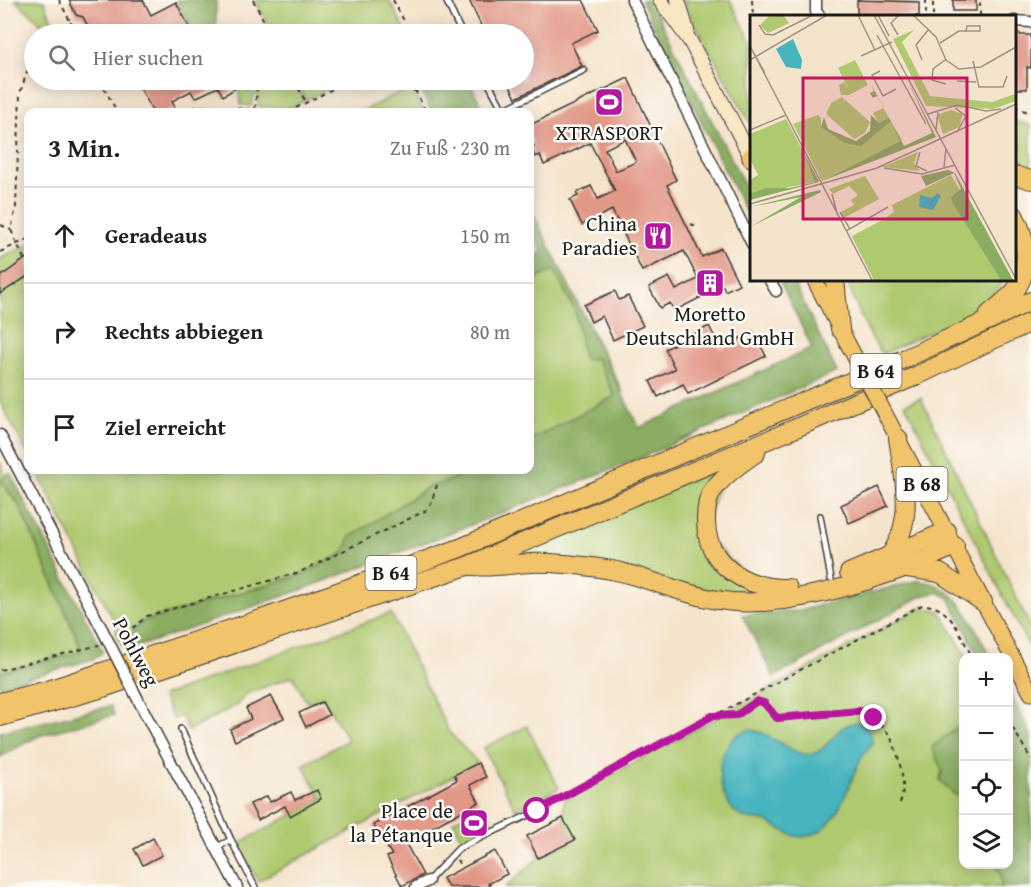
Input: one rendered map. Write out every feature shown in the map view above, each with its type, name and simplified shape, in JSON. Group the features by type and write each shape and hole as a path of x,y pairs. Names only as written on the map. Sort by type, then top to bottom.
{"highway":[{"path":"1016,176 1031,180"},
{"path":"978,324 1018,287 1026,262 1026,253 1025,236 1016,219"},
{"path":"835,280 844,336"},
{"name":"B 64","path":"0,702 48,690 259,620 460,548 906,358 1031,301"},
{"name":"B 64","path":"0,717 103,688 468,566 916,376 1031,322"},
{"path":"789,431 740,464 712,493 706,509 706,534 713,552 726,569 742,579 766,588 798,587 896,563 940,573 983,602"},
{"path":"896,435 907,516 898,545 896,563"},
{"path":"468,566 494,568 531,563 592,567 694,596 748,602 794,598 896,563 951,538"}],"main road":[{"path":"660,0 690,41 750,154"},
{"path":"678,0 690,41"},
{"name":"B 68","path":"815,280 1031,693"}],"street":[{"path":"632,0 750,240"},
{"path":"816,0 816,12 819,15"},
{"path":"1016,21 1031,22"},
{"path":"770,280 776,291"},
{"name":"Pohlweg","path":"0,435 237,887"},
{"path":"416,887 428,881"}],"lane":[{"path":"446,0 458,24"},
{"path":"507,108 584,70"},
{"path":"492,90 502,108"},
{"path":"820,516 831,579"},
{"path":"181,729 255,887"},
{"path":"428,881 459,848 537,811"},
{"path":"216,847 231,840"}],"path":[{"path":"59,0 70,22"},
{"path":"253,0 266,24"},
{"path":"393,0 406,24"},
{"path":"752,0 753,15"},
{"path":"24,81 20,93 16,207 11,230 24,260"},
{"path":"105,90 115,108"},
{"path":"255,108 257,90"},
{"path":"299,90 306,102"},
{"path":"296,108 330,90"},
{"path":"416,90 414,91 424,108"},
{"path":"194,108 198,106 240,108"},
{"path":"1016,108 1031,113"},
{"path":"691,224 698,227"},
{"path":"1,225 11,230"},
{"path":"0,252 24,241"},
{"path":"119,640 147,616 300,572 363,543 425,511 430,506 438,482"},
{"path":"537,811 922,605 933,604 947,613 971,653"},
{"path":"0,670 108,643"},
{"path":"712,716 737,715 757,701 764,703 777,718 860,711 874,718 888,732 896,748 904,793 900,803"},
{"path":"1013,728 1031,759"}],"green space":[{"path":"15,0 44,0 53,24 41,24"},
{"path":"177,0 216,0 216,24 189,24"},
{"path":"255,0 389,0 402,24 268,24"},
{"path":"641,0 650,0 750,196 750,221"},
{"path":"682,0 730,0 750,38 750,123"},
{"path":"239,90 247,92 251,90 298,90 304,101 290,108 258,106 259,93 254,95 251,106 241,105"},
{"path":"301,90 326,90 306,100"},
{"path":"404,90 412,90 422,108 369,108"},
{"path":"428,90 474,90 482,108 430,108 422,93"},
{"path":"1016,121 1031,125 1031,171 1016,167"},
{"path":"534,215 639,428 812,348 779,280 792,280 837,372 645,456 304,589 134,648 122,646 141,622 301,575 344,553 350,537 430,486 463,474 534,474 534,438 615,396 596,358 587,360 583,358 575,311 554,270 534,280 534,256 542,252 534,236"},
{"path":"24,247 24,447 0,402 0,259"},
{"path":"550,251 623,392 534,438 534,259"},
{"path":"845,280 1004,280 984,307 882,354 869,334"},
{"path":"921,398 1031,628 1031,651 905,404"},
{"path":"0,462 79,643 97,641 101,648 0,674"},
{"path":"727,465 702,533 764,592 740,595 498,558"},
{"path":"10,473 103,652 93,659 0,686 0,672 80,652 79,643 19,505 0,481"},
{"path":"38,474 463,474 446,482 344,553 301,575 142,622 122,646 116,635 117,627"},
{"path":"916,581 931,583 943,588 963,607 988,653 977,653 949,598 938,592 922,596 774,677 742,615 798,611"},
{"path":"922,607 940,611 965,653 959,653 959,869 1013,869 1031,887 506,887 538,858 574,840 563,818 564,800"},
{"path":"391,613 449,732 478,763 258,881 238,844 322,799 303,765 348,740 323,697 307,703 293,676 246,694 237,705 188,731 182,716 173,719 162,696"},
{"path":"1013,700 1031,734 1031,887 1001,887 1001,875 997,869 1013,869"},
{"path":"111,706 114,715 38,736 0,757 0,732"},
{"path":"527,726 559,788 516,810 483,748"},
{"path":"959,726 959,796 952,793 940,780 942,771 932,747"},
{"name":"Place de la Pétanque","path":"484,805 494,825 463,841 453,821"}],"water":[{"path":"859,722 871,731 872,744 858,765 835,815 818,832 803,837 797,836 765,821 745,818 737,813 726,798 722,789 720,769 725,751 735,737 746,731 757,731 801,754 812,754 824,748 843,727"}],"building":[{"path":"69,0 143,0 151,15 176,2 188,24 87,24 83,17 76,15"},
{"path":"469,0 583,0 598,30 571,43 582,66 534,89 534,24 480,24"},
{"path":"857,0 919,2 919,15 857,15"},
{"path":"953,0 976,0 976,11 953,11"},
{"path":"1016,31 1021,35 1031,35 1031,68 1027,67 1027,89 1016,89"},
{"path":"628,78 676,180 667,185 702,257 721,248 739,284 725,291 723,286 674,311 670,303 660,308 649,287 669,277 676,290 698,279 684,251 642,271 612,210 582,225 570,200 578,196 576,193 591,186 598,199 615,191 590,143 544,165 540,155 535,157 534,123","holes":["625,139 636,162 616,171 605,149"]},
{"path":"141,90 212,90 195,98 191,91 172,101 175,108 151,108"},
{"path":"220,90 233,90 223,96"},
{"path":"512,90 532,90 516,98"},
{"path":"24,260 24,279 0,294 0,277"},
{"path":"615,291 619,300 628,296 643,326 613,340 602,316 591,322 584,305"},
{"path":"709,326 721,349 753,331 766,356 688,394 683,384 658,397 650,381 675,369 665,349"},
{"path":"879,487 888,506 849,523 841,505"},
{"path":"271,696 284,718 235,741 230,729 251,719 246,708"},
{"path":"322,702 329,715 306,727 299,713"},
{"path":"478,763 486,777 470,785 479,802 405,842 423,875 402,886 387,857 392,855 373,825 457,780 454,775"},
{"path":"317,790 321,799 290,816 285,806 258,820 250,804 267,796 270,802 291,792 295,800"},
{"path":"563,818 575,840 538,858 527,836"},
{"path":"153,838 162,855 143,865 134,849"},
{"path":"495,851 507,874 488,884 490,887 448,887 443,878"}],"place":[{"name":"XTRASPORT","path":"609,102"},
{"name":"China Paradies","path":"658,236"},
{"name":"Moretto Deutschland GmbH","path":"710,283"},
{"name":"Place de la Pétanque","path":"474,823"}],"route":[{"path":"537,811 712,716 737,715 751,703 757,701 764,703 777,718 860,711 874,718"}]}
